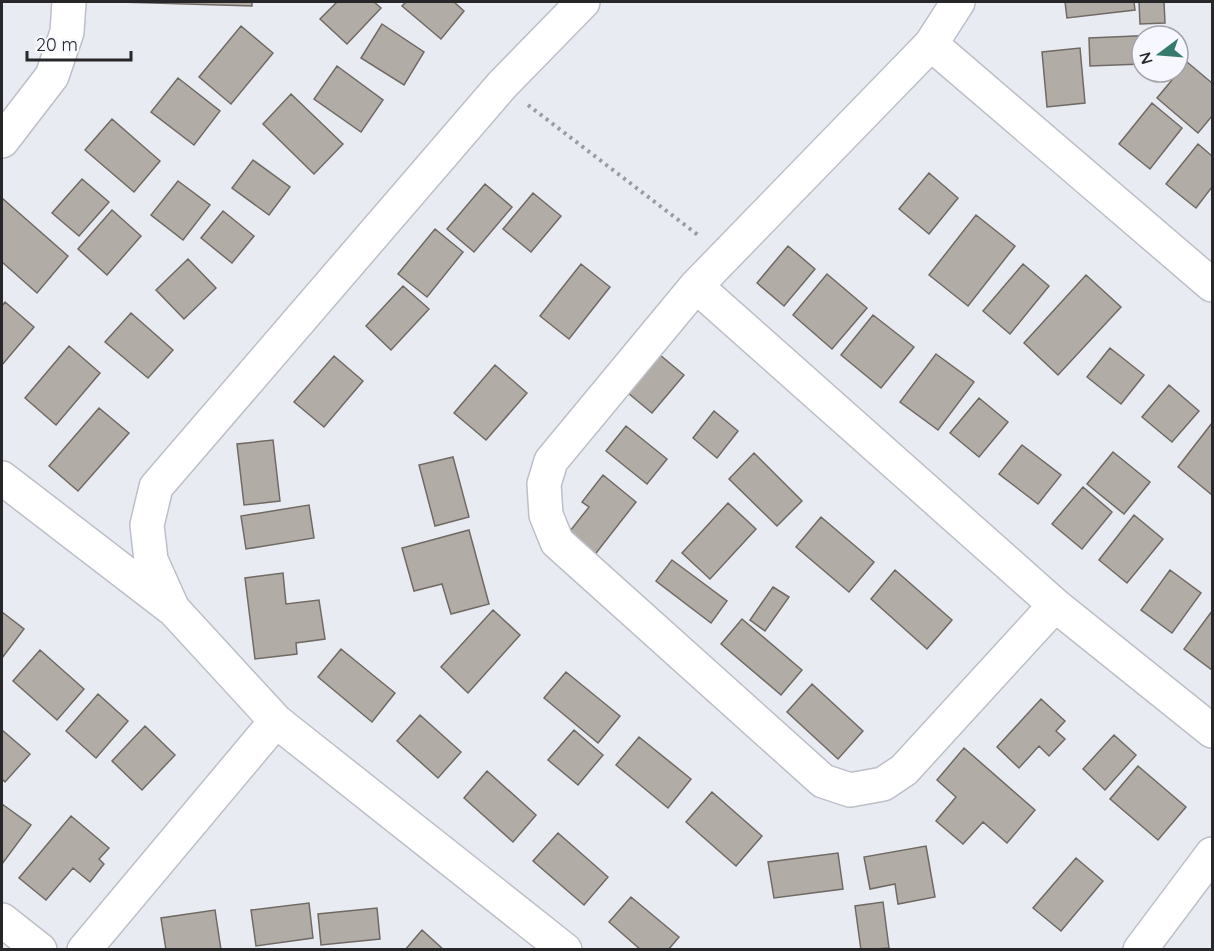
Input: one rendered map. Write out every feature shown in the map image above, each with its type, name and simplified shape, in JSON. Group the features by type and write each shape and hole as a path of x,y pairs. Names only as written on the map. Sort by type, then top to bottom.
{"street":[{"path":"2,141 52,76 67,32 69,2"},
{"path":"173,609 151,560 147,525 156,487 502,85 583,2"},
{"path":"958,2 931,44 696,286 551,461 544,484 546,515 557,542 823,781 850,790 884,784 904,770 1055,605"},
{"path":"931,44 1212,285"},
{"path":"696,286 1055,605 1212,731"},
{"path":"2,478 173,609 276,721 565,950"},
{"path":"84,950 276,721"},
{"path":"1140,950 1212,854"},
{"path":"2,920 40,950"}],"path":[{"path":"502,85 725,255"}],"building":[{"path":"119,2 252,2 252,6"},
{"path":"337,2 374,2 381,8 347,44 320,19"},
{"path":"406,2 454,2 464,11 441,39 402,6"},
{"path":"1065,2 1134,2 1135,10 1067,18"},
{"path":"1139,2 1164,2 1165,23 1140,24"},
{"path":"382,24 424,52 404,85 361,58"},
{"path":"241,26 273,53 231,104 199,77"},
{"path":"1130,36 1130,64 1090,66 1089,38"},
{"path":"1080,48 1085,103 1047,107 1042,52"},
{"path":"1190,65 1212,83 1212,116 1198,133 1157,98 1169,84 1190,84"},
{"path":"337,66 383,100 361,132 314,99"},
{"path":"178,78 220,111 194,145 151,112"},
{"path":"291,94 343,144 314,174 263,124"},
{"path":"1152,103 1182,128 1150,169 1119,144"},
{"path":"112,119 160,161 134,192 85,150"},
{"path":"1198,144 1212,156 1212,187 1196,208 1166,184"},
{"path":"253,160 290,187 269,215 232,188"},
{"path":"929,173 958,198 929,234 899,209"},
{"path":"82,179 109,202 79,236 52,213"},
{"path":"178,181 210,205 183,240 151,215"},
{"path":"485,184 512,207 474,252 447,229"},
{"path":"533,193 561,216 531,252 503,229"},
{"path":"2,198 68,256 37,293 2,262"},
{"path":"112,210 141,236 107,275 78,249"},
{"path":"223,211 254,236 232,263 201,238"},
{"path":"976,215 1015,246 968,306 929,275"},
{"path":"435,229 463,252 427,297 398,274"},
{"path":"788,246 815,269 784,306 757,283"},
{"path":"188,259 216,288 184,319 156,290"},
{"path":"581,264 610,287 569,339 540,316"},
{"path":"1023,264 1049,286 1010,334 983,311"},
{"path":"827,274 867,308 832,349 793,315"},
{"path":"1086,275 1121,307 1058,375 1024,343"},
{"path":"403,286 429,309 391,350 366,326"},
{"path":"5,302 34,327 2,365 2,306"},
{"path":"131,313 173,350 148,378 105,342"},
{"path":"873,315 914,347 881,388 841,355"},
{"path":"69,346 100,373 56,425 25,398"},
{"path":"1110,348 1144,375 1121,404 1087,377"},
{"path":"654,350 684,375 652,413 622,388"},
{"path":"936,354 974,382 938,430 900,402"},
{"path":"334,356 363,381 324,427 294,402"},
{"path":"495,365 527,393 486,440 454,413"},
{"path":"1169,385 1199,411 1172,442 1142,417"},
{"path":"979,398 1008,422 979,457 950,433"},
{"path":"99,408 129,433 78,491 49,466"},
{"path":"714,411 738,431 717,458 693,438"},
{"path":"1212,423 1212,495 1178,467"},
{"path":"626,426 667,459 647,484 606,451"},
{"path":"273,440 280,501 244,505 237,444"},
{"path":"1022,445 1061,475 1038,504 999,474"},
{"path":"1113,452 1150,482 1124,514 1087,484"},
{"path":"754,453 802,501 777,526 729,479"},
{"path":"453,457 469,517 435,526 419,465"},
{"path":"603,475 636,502 593,557 566,536 589,507 582,502"},
{"path":"1083,487 1112,512 1082,549 1052,524"},
{"path":"728,503 756,529 710,579 682,553"},
{"path":"309,505 314,538 246,549 241,516"},
{"path":"1134,515 1163,539 1127,583 1099,560"},
{"path":"821,517 874,562 849,592 796,547"},
{"path":"469,530 489,604 451,614 442,584 414,591 402,548"},
{"path":"672,560 727,601 711,623 656,581"},
{"path":"895,570 952,620 927,649 871,599"},
{"path":"1170,570 1201,593 1172,633 1141,610"},
{"path":"283,573 286,604 319,600 325,639 296,643 297,654 255,659 245,578"},
{"path":"773,587 789,597 765,631 750,620"},
{"path":"493,610 520,635 468,693 441,667"},
{"path":"1212,611 1212,670 1184,649"},
{"path":"2,612 24,629 2,658"},
{"path":"742,619 802,670 781,695 721,644"},
{"path":"341,649 395,693 372,722 318,677"},
{"path":"40,650 84,689 57,720 13,681"},
{"path":"566,672 620,716 598,743 544,698"},
{"path":"812,684 863,731 838,759 787,712"},
{"path":"98,694 128,721 96,758 66,731"},
{"path":"1041,699 1065,721 1056,731 1065,739 1049,756 1039,746 1019,768 997,747"},
{"path":"420,715 461,752 438,778 397,741"},
{"path":"145,726 175,755 142,790 112,761"},
{"path":"2,730 30,754 5,782 2,779"},
{"path":"574,730 603,755 578,785 548,760"},
{"path":"1114,735 1136,755 1105,790 1083,769"},
{"path":"639,737 691,779 668,808 616,765"},
{"path":"964,748 1035,810 1007,843 983,822 963,844 936,821 956,797 937,780"},
{"path":"1138,766 1186,807 1158,840 1110,799"},
{"path":"487,771 536,815 513,842 464,798"},
{"path":"712,792 762,836 736,866 686,822"},
{"path":"2,804 31,825 2,864"},
{"path":"71,816 109,848 99,859 104,864 90,882 73,868 46,900 19,878"},
{"path":"558,833 608,877 584,905 533,861"},
{"path":"926,846 935,897 898,904 895,884 870,889 864,857"},
{"path":"838,853 843,889 774,898 768,862"},
{"path":"1076,858 1103,881 1061,931 1033,908"},
{"path":"631,897 679,937 668,950 641,950 609,922"},
{"path":"883,902 889,948 861,950 855,906"},
{"path":"309,903 313,938 256,946 251,910"},
{"path":"377,908 380,939 321,945 318,914"},
{"path":"215,910 221,950 166,950 161,918"},
{"path":"422,930 444,950 405,950"}]}
